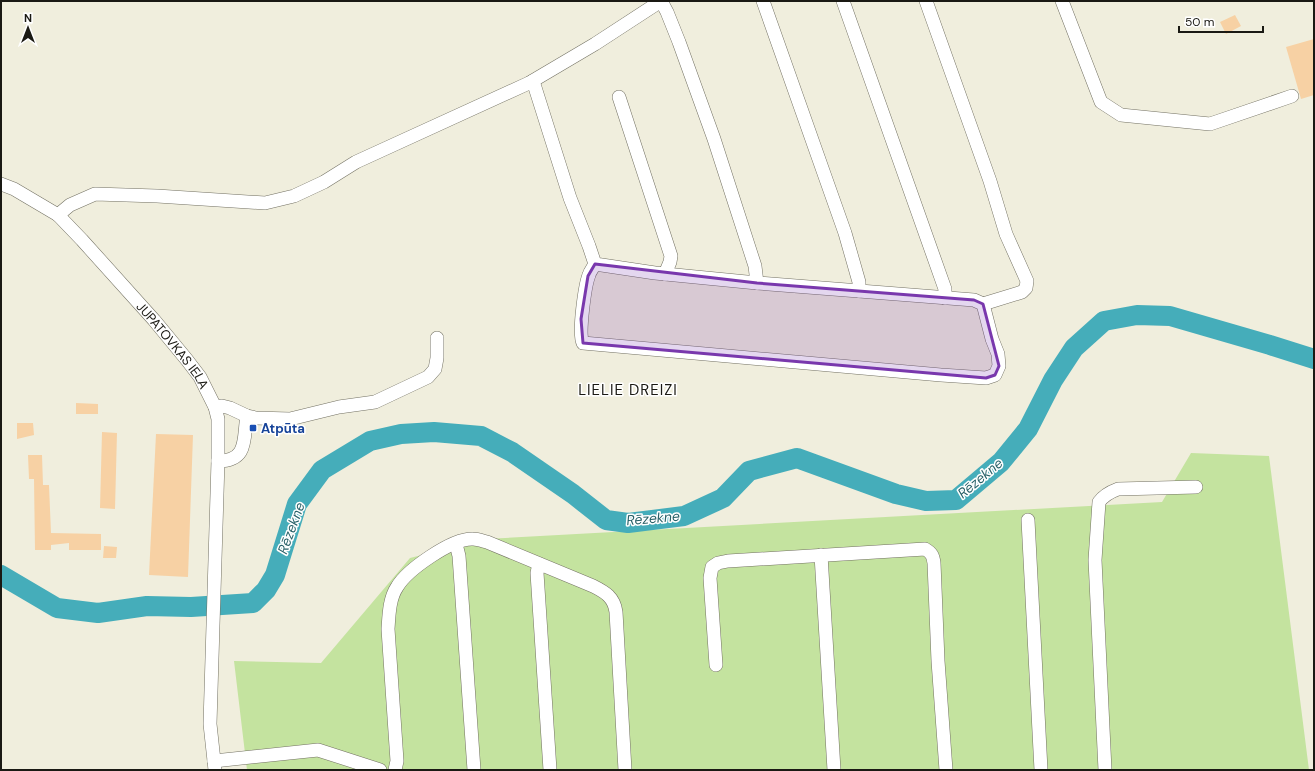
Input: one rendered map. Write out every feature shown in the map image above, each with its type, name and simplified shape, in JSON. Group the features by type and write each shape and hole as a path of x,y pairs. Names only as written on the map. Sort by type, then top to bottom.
{"street":[{"path":"58,215 70,205 94,194 157,196 265,203 294,196 324,182 356,162 533,81 661,1 668,12 714,139 755,266 758,283"},
{"path":"763,1 845,233 859,282 859,291"},
{"path":"843,1 926,233 944,289 945,298"},
{"path":"594,264 665,274 758,283 974,300 983,304 1022,292 1026,288 1027,281 1006,234 990,181 926,1"},
{"path":"1062,1 1101,102 1121,115 1210,124 1292,96"},
{"path":"533,81 570,198 589,246 594,264 588,276 581,319 580,339 583,343 986,378 995,375 999,366 998,354 992,339 983,304"},
{"path":"619,97 671,256 665,274"},
{"name":"JUPATOVKAS IELA","path":"1,184 14,189 58,215 88,245 164,331 200,377 215,407 218,419 218,461 210,724 214,766"},
{"path":"215,407 222,406 230,408 247,416 256,418 290,419 340,407 375,402 428,377 435,368 437,358 437,338"},
{"path":"218,461 229,461 236,457 246,436 247,416"},
{"path":"1105,770 1095,560 1099,502 1110,492 1118,489 1196,487"},
{"path":"1028,520 1041,770"},
{"path":"395,770 397,761 388,629 392,598 396,588 406,575 424,561 447,546 473,539 487,542 606,592 611,598 615,605 625,770"},
{"path":"456,544 460,556 474,770"},
{"path":"716,665 710,578 712,567 718,563 728,561 925,549 933,556 938,661 946,770"},
{"path":"821,555 834,770"},
{"path":"539,564 537,573 550,770"},
{"path":"214,766 318,750 380,770"}],"highlighted area":[{"path":"595,264 757,283 974,300 983,304 999,366 995,375 986,378 583,343 581,319 588,276"}],"green space":[{"path":"1191,453 1269,456 1309,770 247,770 234,661 321,663 410,558 485,539 1162,502"}],"building":[{"path":"1235,15 1241,26 1226,34 1220,22"},
{"path":"1314,39 1314,95 1301,99 1286,47"},
{"path":"76,403 98,404 98,414 76,414"},
{"path":"17,423 33,423 34,435 17,439"},
{"path":"102,432 117,433 115,509 100,508"},
{"path":"156,434 193,435 188,577 149,575"},
{"path":"28,455 42,455 43,485 49,485 51,533 101,534 101,550 69,550 69,543 51,545 51,550 35,550 34,479 29,479"},
{"path":"104,546 117,547 116,558 103,558"}],"waterway":[{"name":"Rēzekne","path":"1,575 57,608 98,613 147,606 191,607 253,603 266,590 275,575 297,504 322,470 370,441 401,434 434,432 481,436 512,452 573,494 606,520 628,523 684,516 723,498 749,471 797,458 896,494 926,501 956,500 1001,462 1028,429 1053,380 1074,348 1104,321 1137,315 1170,316 1314,359"}],"place":[{"name":"Atpūta","path":"253,428"}],"district":[{"name":"LIELIE DREIZI","path":"628,390"}]}
